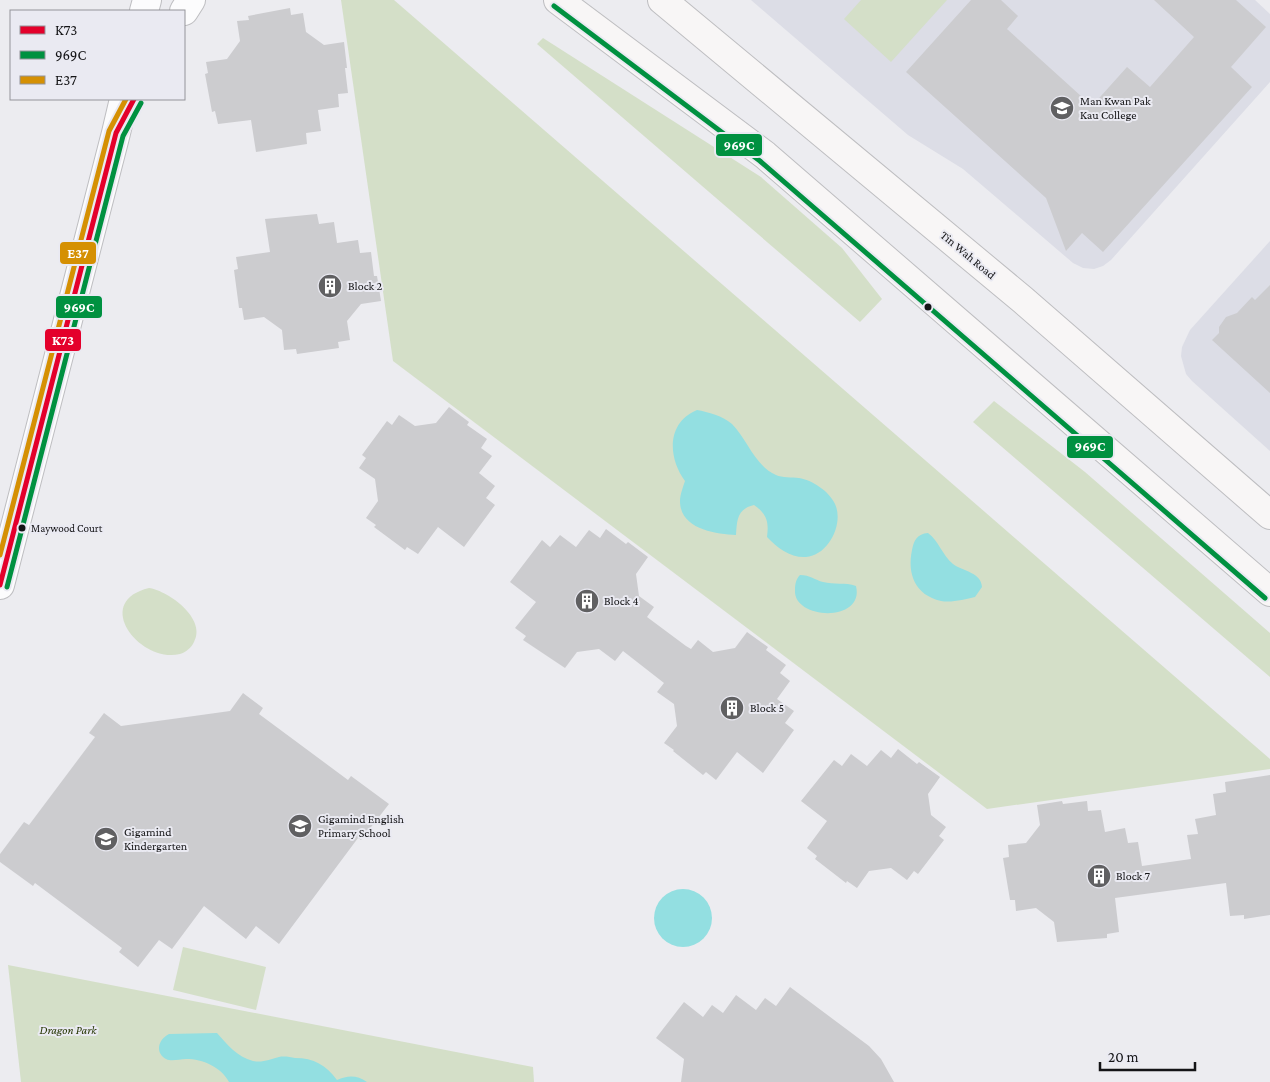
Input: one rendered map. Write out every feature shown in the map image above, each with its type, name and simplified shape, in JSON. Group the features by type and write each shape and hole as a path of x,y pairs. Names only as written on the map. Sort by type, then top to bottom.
{"main road":[{"path":"558,0 765,155 1270,592"},
{"name":"Tin Wah Road","path":"662,0 1022,300 1270,515"}],"street":[{"path":"0,585 124,100"},
{"path":"116,133 133,100"}],"shaded area":[{"name":"Man Kwan Pak Kau College","path":"751,0 1255,0 1270,14 1270,82 1111,260 1103,266 1094,269 1083,268 1073,263 963,169 908,135"},
{"path":"1270,241 1270,451 1192,381 1186,374 1181,356 1182,347 1190,330"}],"green space":[{"path":"341,0 394,0 1270,759 1270,769 987,809 393,361"},
{"path":"861,0 947,0 891,62 844,19"},
{"path":"543,38 761,177 842,248 882,299 860,322 537,44"},
{"path":"994,401 1085,472 1270,633 1270,677 973,422"},
{"path":"149,588 166,594 175,600 191,616 197,633 193,644 184,652 165,655 151,650 138,641 128,630 123,618 124,606 132,595"},
{"path":"183,947 266,967 256,1010 173,990"},
{"name":"Dragon Park","path":"8,965 533,1067 534,1082 21,1082"}],"water":[{"path":"697,410 711,413 732,424 757,459 769,471 778,476 809,481 829,495 835,504 838,520 833,537 822,551 814,555 800,557 790,554 775,545 767,537 768,527 764,515 754,505 741,512 736,535 700,528 686,518 680,501 685,481 675,462 673,442 675,432 680,423"},
{"path":"928,533 953,564 979,578 982,587 975,597 954,601 941,601 932,598 919,589 912,575 912,550 917,538"},
{"path":"800,575 827,583 856,586 856,598 850,606 840,611 816,612 805,607 797,600 795,590 796,582"},
{"path":"677,889 689,889 699,893 708,902 712,924 704,939 689,947 677,947 667,943 658,934 654,924 654,912 658,902 667,893"},
{"path":"217,1033 237,1053 253,1061 263,1061 279,1057 308,1059 324,1066 337,1080 352,1076 367,1082 229,1082 221,1072 205,1062 192,1059 168,1060 160,1053 160,1042 169,1034"}],"building":[{"path":"971,0 1001,0 1018,16 1007,29 1092,106 1127,67 1150,87 1194,37 1154,0 1236,0 1266,27 1231,67 1252,87 1103,252 1082,233 1066,251 1046,198 906,72"},
{"path":"290,8 291,15 303,13 306,32 324,45 344,42 348,93 338,94 339,107 318,110 321,131 306,133 307,144 256,152 251,120 218,124 215,111 212,112 205,74 208,73 206,62 227,59 240,41 237,21 249,20 248,16"},
{"name":"Block 2","path":"317,214 319,224 334,222 337,243 358,240 360,253 371,252 374,276 377,276 381,301 361,304 347,321 350,340 338,342 339,348 297,354 296,349 284,350 282,330 264,317 244,320 242,308 239,308 234,270 238,269 236,257 270,252 265,219"},
{"path":"1270,285 1270,393 1212,340 1219,333 1219,327 1226,317 1237,313 1252,297 1255,300"},
{"path":"449,407 469,422 467,425 487,439 481,448 492,456 479,473 495,486 486,498 495,505 464,547 438,527 418,554 407,547 405,550 374,527 376,525 366,518 378,501 375,479 359,468 366,458 362,455 387,421 392,425 399,415 415,426 436,423"},
{"path":"606,529 648,557 636,574 639,596 654,607 647,617 691,649 698,640 713,652 735,648 747,632 768,647 766,650 786,665 780,673 790,681 777,699 794,711 785,723 794,730 763,773 737,752 716,780 706,772 703,775 673,751 664,743 677,726 674,704 657,692 664,683 623,651 615,661 599,649 577,652 565,668 523,640 526,636 515,628 536,602 510,582 542,540 550,547 560,535 576,547 589,530 600,538"},
{"path":"243,693 263,708 259,714 348,780 351,776 389,804 361,840 358,838 279,944 256,926 246,939 204,906 172,949 159,940 138,967 119,952 122,948 35,883 33,886 0,862 0,854 24,822 29,825 95,737 89,733 104,713 121,726 230,711"},
{"path":"898,749 917,764 919,762 940,777 928,794 931,815 946,827 939,836 944,840 918,874 914,871 907,880 891,868 869,871 857,888 847,881 846,883 815,859 817,856 807,848 827,821 801,801 834,760 842,766 851,754 867,766 881,750 891,758"},
{"path":"1270,775 1270,915 1244,919 1244,915 1230,916 1226,883 1115,898 1119,932 1107,934 1107,938 1057,942 1054,922 1036,908 1016,911 1015,900 1010,900 1003,858 1009,857 1008,845 1026,843 1040,825 1037,805 1062,801 1063,804 1087,801 1088,811 1101,810 1105,832 1125,828 1128,843 1138,842 1142,866 1191,859 1187,835 1198,834 1195,819 1216,815 1213,794 1226,792 1225,782"},
{"path":"790,987 869,1046 881,1059 894,1082 681,1082 684,1059 656,1038 684,1002 703,1017 712,1005 723,1013 736,995 756,1010 765,998 776,1006"}],"transit line":[{"name":"969C","path":"554,6 760,161 1265,598"},
{"name":"E37","path":"0,555 109,131 125,100"},
{"name":"K73","path":"0,585 116,133 133,100"},
{"name":"969C","path":"7,587 123,136 141,103"}],"place":[{"name":"Man Kwan Pak Kau College","path":"1062,108"},
{"name":"Block 2","path":"330,286"},
{"name":"Maywood Court","path":"22,528"},
{"name":"Block 4","path":"587,601"},
{"name":"Block 5","path":"732,708"},
{"name":"Gigamind English Primary School","path":"300,826"},
{"name":"Gigamind Kindergarten","path":"106,839"},
{"name":"Block 7","path":"1099,876"}]}
